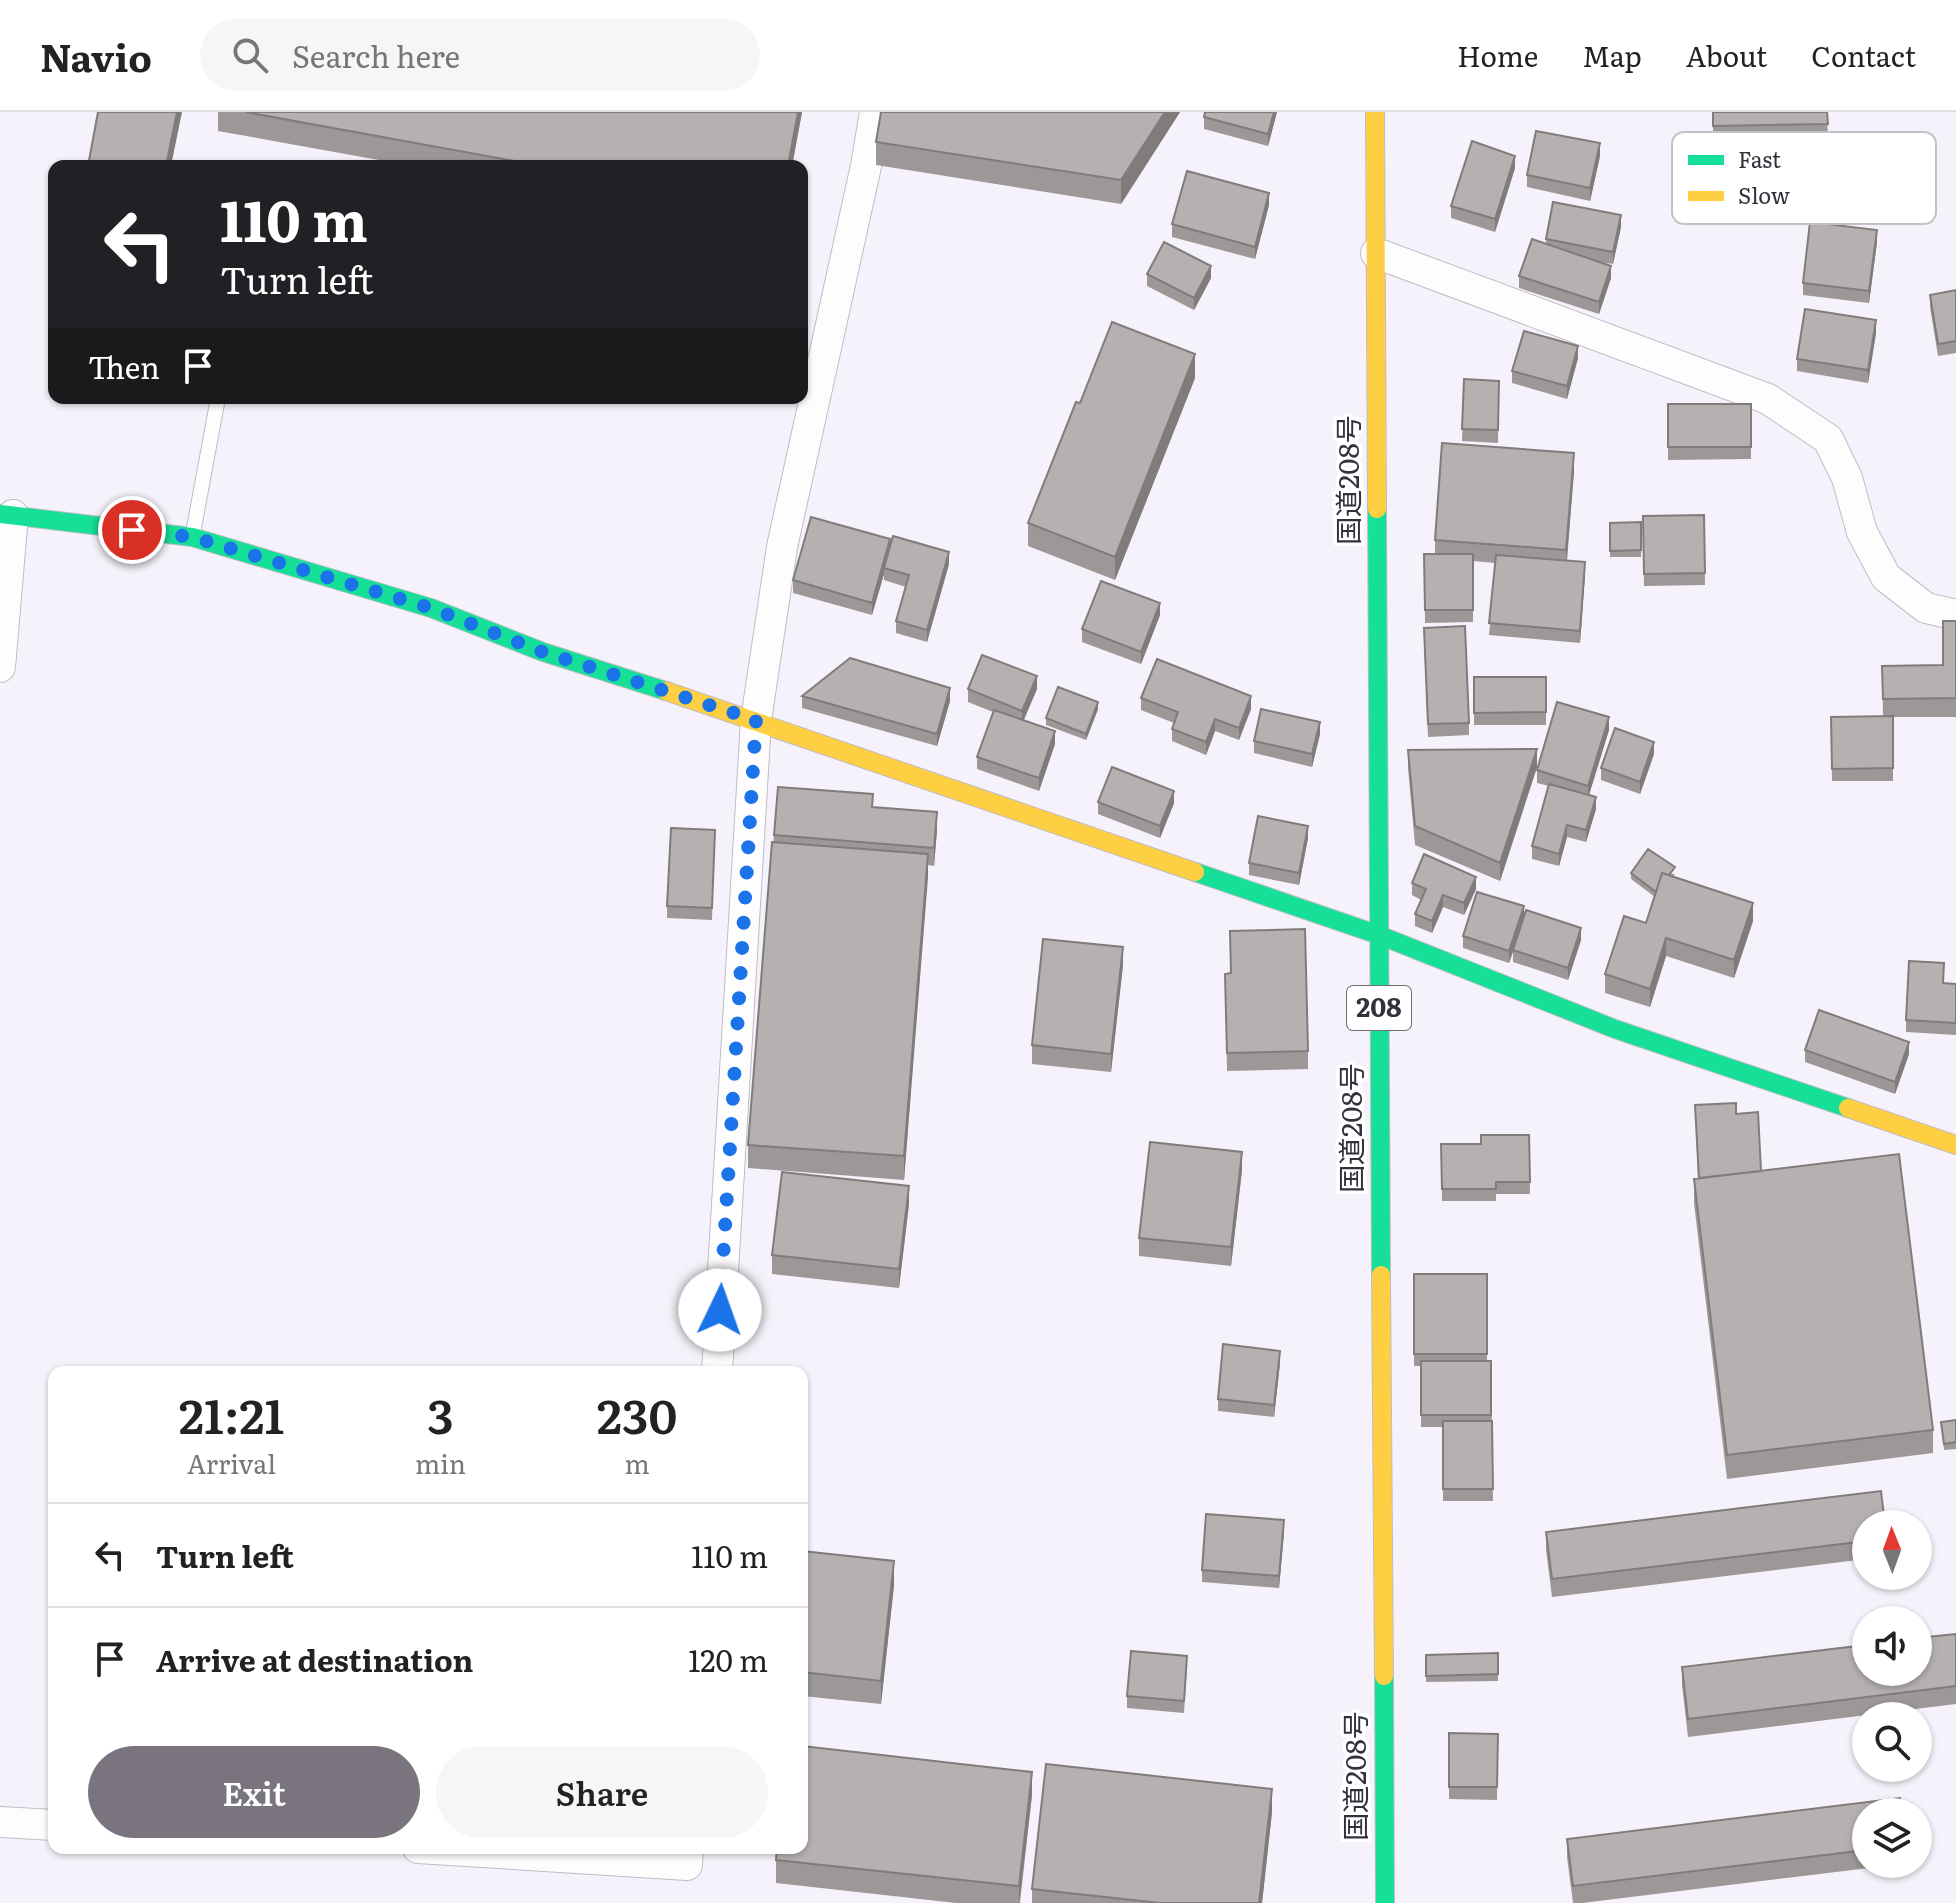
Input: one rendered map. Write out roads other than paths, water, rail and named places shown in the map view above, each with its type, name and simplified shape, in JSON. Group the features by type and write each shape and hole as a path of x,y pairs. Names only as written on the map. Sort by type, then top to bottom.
{"main road":[{"name":"国道208号","path":"1375,112 1385,1903"},
{"path":"7,515 192,537 431,608 543,652 756,720 1379,935 1615,1029 1956,1145"}],"street":[{"path":"717,1366 756,720 782,547 866,166 875,112"},
{"path":"1376,253 1768,399 1828,439 1847,478 1862,532 1886,577 1926,608 1956,615"},
{"path":"0,667 7,515"},
{"path":"0,1822 48,1825"},
{"path":"513,1854 687,1865 688,1854"}],"lane":[{"path":"192,537 217,404"}]}
